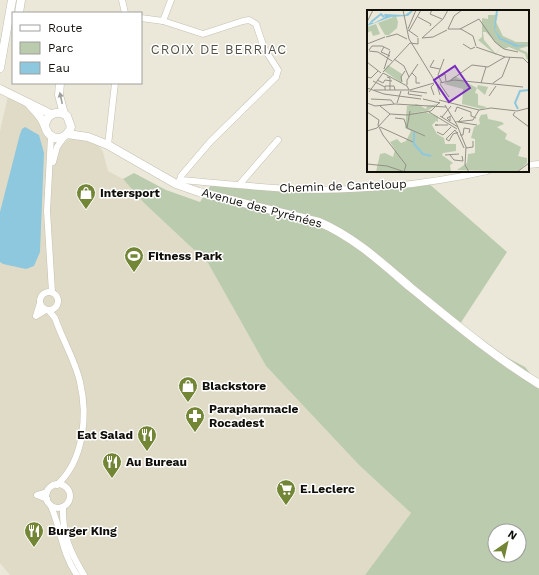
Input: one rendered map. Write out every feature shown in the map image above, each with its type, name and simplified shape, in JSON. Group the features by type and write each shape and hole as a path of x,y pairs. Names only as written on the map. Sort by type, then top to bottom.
{"main road":[{"path":"0,68 12,0"},
{"path":"15,12 17,0"},
{"path":"19,12 21,0"},
{"path":"0,71 10,42 12,29"},
{"path":"28,103 42,119 48,133 51,136 60,138 66,136 71,123 64,114 59,94 60,84"},
{"path":"0,89 51,114 60,112 64,114"},
{"path":"45,125 51,114"},
{"name":"Avenue des Pyrénées","path":"71,123 88,137 199,192 320,222 336,229 359,244 488,350 539,384"},
{"name":"Avenue des Pyrénées","path":"66,136 88,137"}],"street":[{"path":"122,0 125,12"},
{"path":"163,21 171,0"},
{"path":"142,18 163,21 203,34 249,20 256,24 264,48 278,70 276,77 210,142 181,176 178,182"},
{"path":"108,146 115,84"},
{"path":"48,293 47,211 51,136"},
{"path":"50,169 57,148 66,136"},
{"path":"239,185 278,140"},
{"path":"529,165 539,164"},
{"name":"Chemin de Canteloup","path":"178,182 292,189 385,187 452,179 483,172"},
{"path":"48,293 58,298 58,304 50,310 36,316 41,297 48,293"},
{"path":"40,303 50,310 55,318 80,380 82,399 82,438 75,460 66,476 47,492 47,500 56,517 65,551 77,575"},
{"path":"66,476 69,499 63,507 63,526 74,559 84,575"},
{"path":"57,485 67,489"},
{"path":"51,506 63,507"}],"shaded area":[{"path":"8,96 30,109 40,121 43,133 50,142 63,144 71,137 97,143 103,152 108,171 123,179 143,202 208,263 266,366 359,465 411,513 365,575 10,575 0,563 0,131"}],"green space":[{"path":"134,173 166,190 200,202 211,185 346,188 427,182 507,252 460,324 506,357 525,367 539,384 539,575 365,575 411,513 359,465 266,366 208,263 143,202 123,179"}],"water":[{"path":"25,127 39,135 44,153 40,252 34,266 26,269 0,262 0,212 20,134 22,129"}],"place":[{"name":"Intersport","path":"86,210"},
{"name":"Fitness Park","path":"134,273"},
{"name":"Blackstore","path":"188,403"},
{"name":"Parapharmacie Rocadest","path":"195,433"},
{"name":"Eat Salad","path":"147,452"},
{"name":"Au Bureau","path":"112,479"},
{"name":"E.Leclerc","path":"286,506"},
{"name":"Burger King","path":"34,548"}],"district":[{"name":"CROIX DE BERRIAC","path":"219,49"}]}
